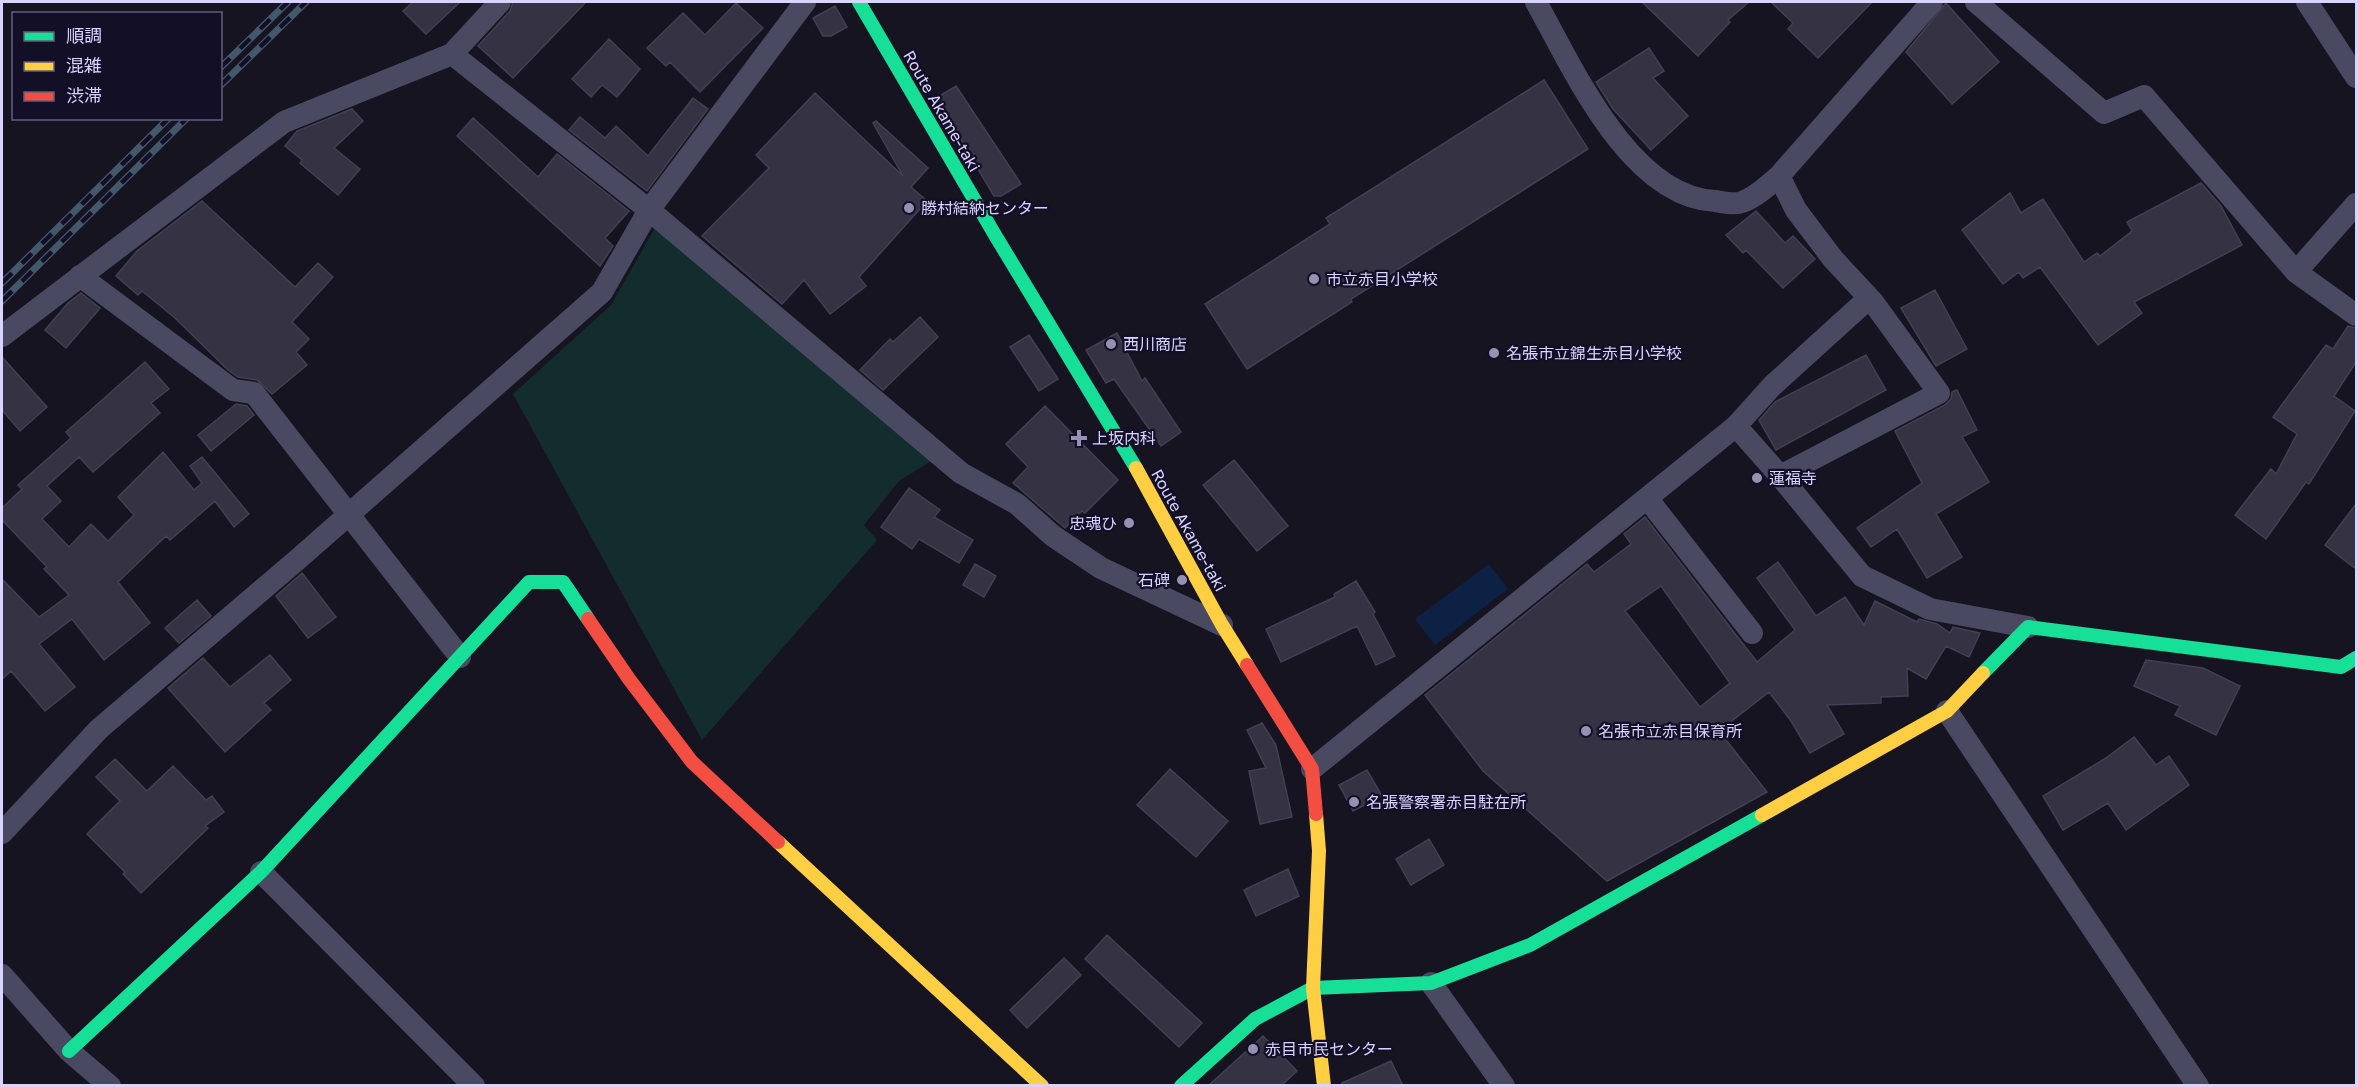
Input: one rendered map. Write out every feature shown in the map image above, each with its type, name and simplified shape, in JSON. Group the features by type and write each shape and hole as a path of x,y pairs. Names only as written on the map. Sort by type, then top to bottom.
{"street":[{"path":"2,336 284,122 452,54 500,2"},
{"path":"2,833 99,729 602,292 649,210 805,2"},
{"name":"Route Akame-taki","path":"859,2 995,235 1156,501 1222,625 1312,770 1319,851 1313,988 1324,1086"},
{"path":"1536,2 1603,122 1625,148 1664,183 1703,201 1741,203 1779,176 1932,2"},
{"path":"1976,2 2104,113 2144,96 2296,272 2356,315"},
{"path":"2307,2 2356,76"},
{"path":"452,54 649,210 961,473 1017,504 1053,536 1101,568 1222,625"},
{"path":"1779,176 1796,210 1833,259 1869,298 1939,393 1780,476"},
{"path":"2296,272 2356,204"},
{"path":"80,276 233,390 255,393 460,657"},
{"path":"1312,770 1736,426 1772,386 1869,298"},
{"path":"1736,426 1863,576 1930,609 2028,627 2341,667 2356,658"},
{"path":"1647,498 1752,633"},
{"path":"69,1051 261,872 529,582 547,580 563,582 629,679 692,762 1042,1086"},
{"path":"1181,1086 1255,1018 1313,988 1431,983 1530,945 1947,711 2028,627"},
{"path":"1947,711 2198,1086"},
{"path":"261,872 474,1086"},
{"path":"2,975 69,1051 110,1086"},
{"path":"1431,983 1504,1086"}],"green space":[{"path":"656,226 933,460 899,481 864,525 877,540 702,740 513,394 611,305"}],"water":[{"path":"1489,564 1508,589 1435,645 1415,619"}],"building":[{"path":"413,2 460,2 426,34 403,11"},
{"path":"513,2 586,2 513,78 478,46 510,11"},
{"path":"1642,2 1749,2 1728,20 1730,22 1698,56"},
{"path":"1771,2 1872,2 1818,58 1788,29 1793,23"},
{"path":"736,3 763,28 700,92 670,62 666,66 647,48 683,13 705,35"},
{"path":"1946,3 1999,62 1952,104 1906,52"},
{"path":"835,6 847,27 831,36 823,36 813,18"},
{"path":"609,39 640,69 617,97 602,85 591,97 572,79"},
{"path":"1649,48 1664,71 1653,78 1688,116 1651,150 1613,109 1596,82"},
{"path":"1544,80 1588,149 1351,299 1352,302 1247,369 1205,304 1330,224 1326,218"},
{"path":"956,86 1021,184 1001,196 994,196 936,98"},
{"path":"815,93 903,176 873,123 876,121 928,168 911,187 927,201 859,277 866,286 830,314 804,280 782,304 702,236 769,168 756,155"},
{"path":"693,98 708,109 647,191 569,130 580,117 605,138 616,126 648,156"},
{"path":"352,109 363,121 334,148 360,169 338,195 300,163 302,160 285,146 297,131"},
{"path":"473,118 538,177 557,154 629,211 605,238 613,246 600,266 457,136"},
{"path":"2201,183 2221,206 2242,245 2134,302 2142,313 2098,345 2040,267 2023,278 2019,272 2003,284 1962,230 2010,193 2021,213 2043,199 2084,262 2097,253 2100,256 2132,231 2127,222"},
{"path":"202,201 295,287 318,263 333,277 292,322 309,339 296,352 307,365 272,394 257,380 238,377 228,370 175,318 142,291 138,295 116,276 137,251"},
{"path":"1756,211 1785,243 1793,236 1815,259 1783,288 1746,250 1743,253 1726,235"},
{"path":"1935,290 1967,349 1936,366 1901,308"},
{"path":"81,293 100,308 66,348 45,330 68,303"},
{"path":"920,317 938,337 883,390 860,370 890,339 893,342"},
{"path":"2348,326 2356,328 2356,362 2334,396 2355,411 2309,484 2306,482 2266,539 2235,515 2271,469 2276,474 2297,434 2273,417 2326,345 2333,349"},
{"path":"1117,333 1142,381 1145,378 1181,432 1161,446 1114,379 1106,383 1086,350"},
{"path":"1029,335 1058,379 1039,391 1010,347"},
{"path":"1866,355 1886,390 1776,450 1759,420 1775,402"},
{"path":"2,357 47,407 20,431 2,410"},
{"path":"145,362 169,389 151,403 160,413 93,472 79,457 47,486 61,501 42,519 69,547 91,524 108,541 134,515 118,497 163,452 194,490 202,483 190,466 202,457 249,514 234,527 215,501 170,540 166,536 118,582 150,623 104,660 72,619 39,644 75,687 45,711 11,671 2,679 2,579 39,617 69,595 44,569 47,567 2,520 2,508 22,489 18,485 71,438 66,432"},
{"path":"1957,390 1977,430 1962,437 1989,482 1936,514 1962,557 1927,578 1897,529 1871,547 1857,528 1922,483 1895,431 1945,405 1951,399 1952,392"},
{"path":"236,404 247,406 254,415 211,451 198,435"},
{"path":"1045,406 1118,480 1085,513 1082,511 1065,528 1013,483 1028,467 1006,444"},
{"path":"1234,460 1288,526 1257,551 1203,485"},
{"path":"909,488 940,510 934,517 973,540 959,563 919,539 912,549 881,527"},
{"path":"2356,504 2356,569 2325,545"},
{"name":"名張市立赤目保育所","path":"1645,517 1757,662 1795,630 1757,578 1778,562 1816,616 1845,597 1864,625 1875,601 1917,622 1919,619 1937,624 1950,633 1953,627 1980,633 1969,657 1946,646 1926,679 1907,668 1908,696 1881,697 1881,703 1827,705 1844,734 1810,753 1791,721 1769,692 1719,731 1767,792 1607,881 1483,771 1425,695 1587,564 1594,572 1631,544 1624,534","holes":["1661,586 1730,683 1700,707 1625,611"]},
{"path":"975,564 996,576 984,597 963,585"},
{"path":"302,573 336,617 308,638 276,596"},
{"path":"1356,581 1375,612 1373,614 1395,656 1376,665 1357,626 1281,662 1266,629 1335,597 1334,594"},
{"path":"197,600 211,616 179,643 165,628"},
{"path":"270,655 291,680 264,703 271,710 225,752 168,688 203,658 230,687"},
{"path":"2146,660 2203,668 2240,686 2216,735 2175,715 2180,706 2134,686"},
{"path":"1262,723 1276,745 1292,817 1260,824 1249,771 1266,768 1247,730"},
{"path":"2134,737 2156,765 2169,756 2189,785 2126,830 2108,803 2063,830 2043,796 2106,758"},
{"path":"115,759 147,791 173,766 206,800 212,796 224,812 205,826 208,828 141,893 123,874 125,872 87,834 120,801 96,777"},
{"path":"1170,769 1228,821 1196,857 1137,805"},
{"path":"1367,770 1382,796 1353,811 1339,785"},
{"path":"1429,839 1444,865 1411,885 1396,859"},
{"path":"1288,869 1299,896 1256,916 1244,890"},
{"path":"1107,935 1202,1023 1179,1047 1085,959"},
{"path":"1064,958 1081,975 1027,1028 1010,1010"},
{"name":"赤目市民センター","path":"1263,1036 1297,1071 1281,1086 1208,1086"},
{"path":"1391,1061 1403,1086 1342,1086 1342,1083"}],"railway":[{"path":"222,66 288,2"},
{"path":"222,84 306,2"},
{"path":"2,283 167,120"},
{"path":"2,301 185,120"}],"traffic: fast":[{"path":"859,2 995,235 1136,468"},
{"path":"69,1051 261,872 529,582 563,582 588,619"},
{"path":"1983,673 2028,627 2341,667 2356,658"},
{"path":"1181,1086 1255,1019 1313,988 1431,983 1530,945 1762,815"}],"traffic: slow":[{"path":"1136,468 1222,625 1247,665"},
{"path":"1762,815 1947,711 1983,673"},
{"path":"1316,814 1319,851 1313,988 1324,1086"},
{"path":"778,842 1042,1086"}],"traffic: jam":[{"path":"588,619 629,679 692,762 778,842"},
{"path":"1247,665 1312,769 1316,814"}],"place":[{"name":"勝村結納センター","path":"909,208"},
{"name":"市立赤目小学校","path":"1314,279"},
{"name":"西川商店","path":"1111,344"},
{"name":"名張市立錦生赤目小学校","path":"1494,353"},
{"name":"上坂内科","path":"1079,438"},
{"name":"蓮福寺","path":"1757,478"},
{"name":"忠魂ひ","path":"1129,523"},
{"name":"石碑","path":"1182,580"},
{"name":"名張市立赤目保育所","path":"1586,731"},
{"name":"名張警察署赤目駐在所","path":"1354,802"},
{"name":"赤目市民センター","path":"1253,1049"}]}
